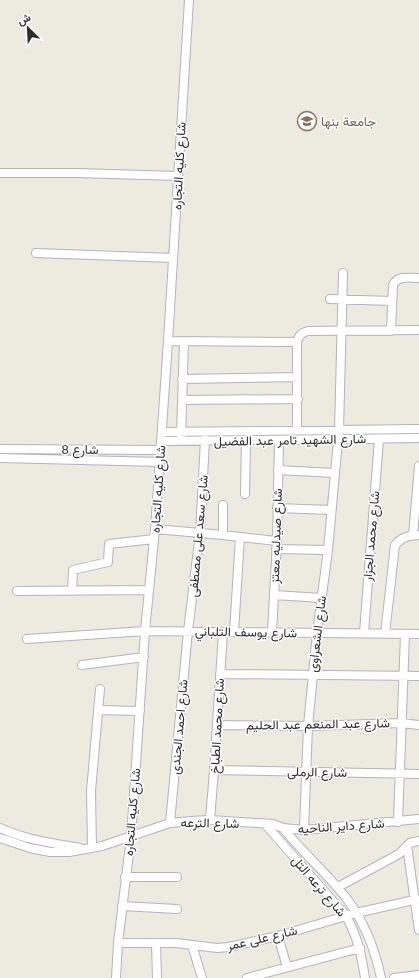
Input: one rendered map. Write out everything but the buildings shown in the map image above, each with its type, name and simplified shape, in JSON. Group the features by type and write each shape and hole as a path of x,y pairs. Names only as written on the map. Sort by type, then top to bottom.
{"street":[{"name":"شارع كليه التجاره","path":"116,978 118,943 131,836 145,631 155,529 189,0"},
{"path":"0,176 76,173 178,176"},
{"path":"36,253 173,258"},
{"name":"شارع الشعراوى","path":"304,830 308,726 312,675 328,550 338,439 343,273"},
{"path":"391,331 393,285 395,281 403,277 419,278"},
{"path":"330,299 392,301"},
{"path":"297,430 297,342 299,336 303,332 419,330"},
{"path":"168,342 297,342"},
{"path":"181,441 184,342"},
{"path":"182,379 298,376"},
{"path":"182,400 298,399"},
{"name":"شارع الشهيد تامر عبد الفضيل","path":"162,432 419,429"},
{"name":"شارع الشهيد تامر عبد الفضيل","path":"161,441 419,438"},
{"name":"شارع محمد الجزار","path":"364,634 379,439"},
{"name":"شارع سعد على مصطفى","path":"188,631 200,533 205,440"},
{"path":"245,494 246,440"},
{"name":"شارع صيدليه معتز","path":"272,632 278,508 279,440"},
{"name":"شارع 8","path":"0,449 160,450"},
{"name":"شارع 8","path":"0,458 160,462"},
{"path":"385,634 395,545 404,537 416,535 419,466"},
{"path":"278,470 334,473"},
{"path":"223,505 223,535"},
{"path":"278,508 331,510"},
{"path":"155,529 223,535 276,545 328,550"},
{"path":"234,632 240,538"},
{"path":"72,590 73,570 108,562 109,544 154,539"},
{"path":"17,591 149,590"},
{"path":"274,595 322,598"},
{"name":"شارع يوسف التلباني","path":"27,639 145,631 419,634"},
{"name":"شارع احمد الجندى","path":"170,823 188,631"},
{"name":"شارع محمد الطباخ","path":"210,820 223,632"},
{"path":"398,822 405,634"},
{"path":"82,666 144,657"},
{"path":"220,674 419,676"},
{"path":"89,849 91,791 100,689"},
{"path":"98,710 140,711"},
{"name":"شارع عبد المنعم عبد الحليم","path":"217,725 308,726 402,723 419,725"},
{"name":"شارع الرملى","path":"214,770 419,774"},
{"name":"شارع داير الناحيه","path":"265,824 273,824 283,828 304,830 419,819"},
{"name":"شارع الترعه","path":"0,838 30,848 50,852 69,852 89,849 170,823 210,820 265,824"},
{"name":"شارع ترعه التل","path":"265,824 346,916 355,933 360,948 365,978"},
{"name":"شارع الترعه","path":"0,828 17,836 42,842 89,849"},
{"name":"شارع ترعه التل","path":"283,828 338,887 356,913 372,945 378,962 381,978"},
{"path":"284,847 286,841 292,839"},
{"path":"338,887 399,854 410,843 419,841"},
{"path":"407,846 417,900 419,930"},
{"path":"125,877 177,877"},
{"name":"شارع على عمر","path":"118,943 176,943 217,948 278,936 356,913 417,900"},
{"path":"122,906 177,909"},
{"path":"278,936 287,967"},
{"path":"156,943 158,978"},
{"path":"192,945 202,978"},
{"path":"247,978 360,948"},
{"path":"394,978 419,975"}],"place":[{"name":"جامعة بنها","path":"307,121"}]}
